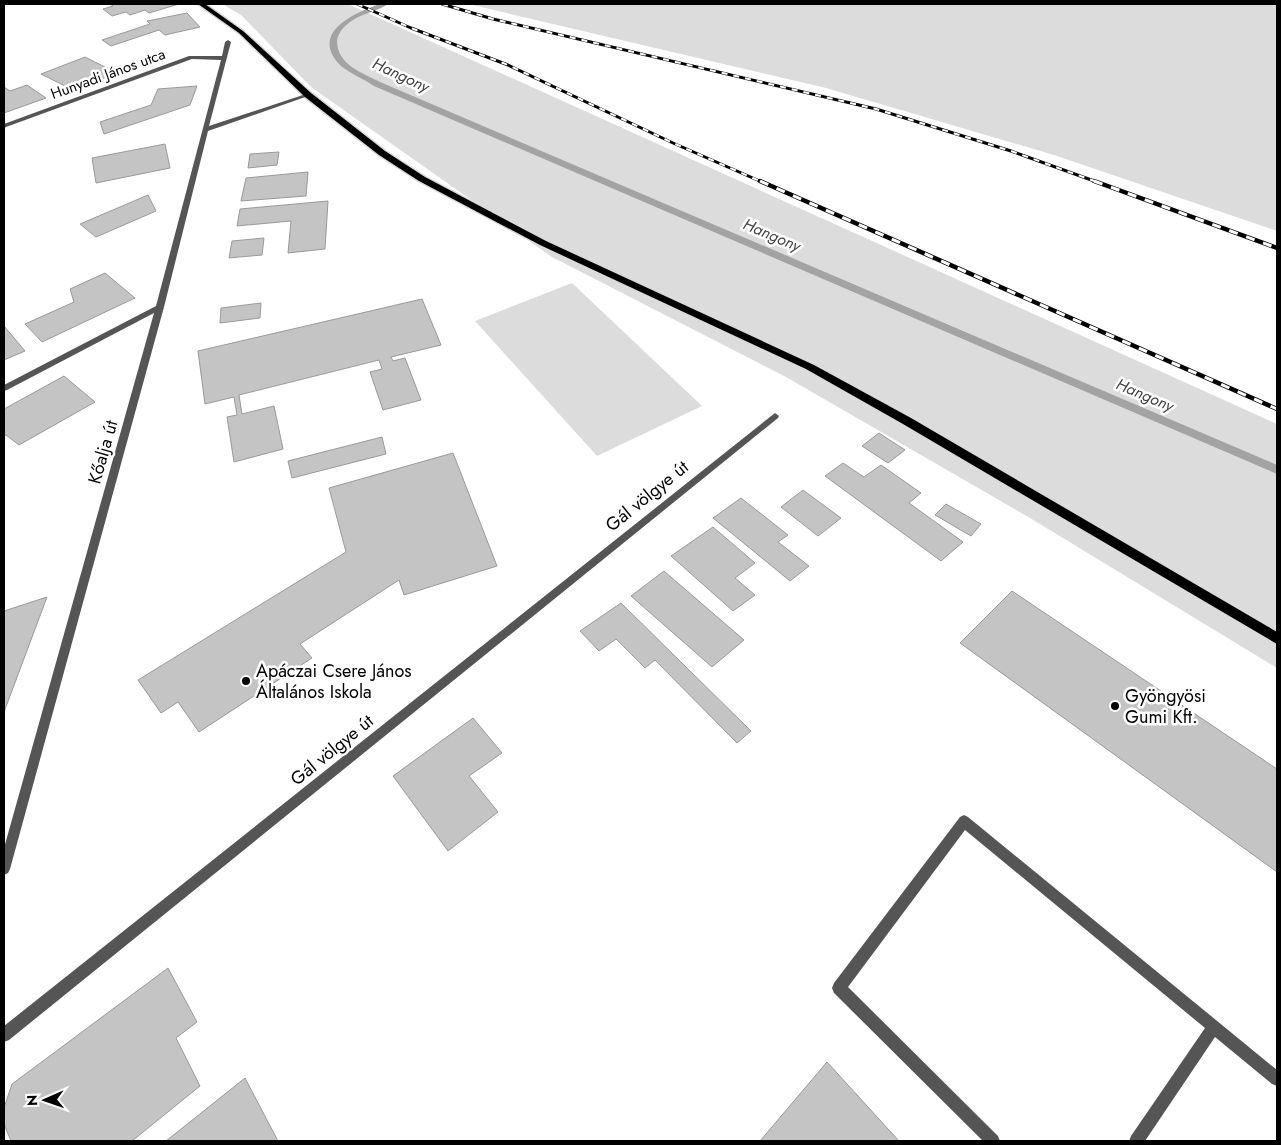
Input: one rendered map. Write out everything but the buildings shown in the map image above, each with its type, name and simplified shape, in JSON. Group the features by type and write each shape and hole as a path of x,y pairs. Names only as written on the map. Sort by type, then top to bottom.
{"main road":[{"path":"201,4 241,32 308,95 382,152 448,193 543,243 810,367 907,421 1277,639"}],"street":[{"name":"Kőalja út","path":"4,869 160,307 228,42"},
{"name":"Hunyadi János utca","path":"4,126 191,57 224,58"},
{"path":"205,130 308,95"},
{"path":"4,388 160,307"},
{"name":"Gál völgye út","path":"4,1035 775,416"},
{"path":"993,1141 839,988 964,821 1277,1078"},
{"path":"1136,1141 1214,1027"}],"shaded area":[{"path":"222,4 348,4 1277,424 1277,668 1030,518 786,377 552,257 311,87 241,15"},
{"path":"468,4 1277,4 1277,231 1054,155 826,88"},
{"path":"572,283 702,406 597,456 475,321"}],"waterway":[{"name":"Hangony","path":"385,4 350,18 337,30 334,38 334,47 342,62 353,71 377,84 1277,470"}],"railway":[{"path":"357,4 411,28 508,65 673,143 762,182"},
{"path":"442,4 493,19 876,109 1011,151 1097,182"},
{"path":"760,181 1277,409"},
{"path":"1094,181 1277,248"}],"place":[{"name":"Apáczai Csere János Általános Iskola","path":"246,681"},
{"name":"Gyöngyösi Gumi Kft.","path":"1115,706"}]}
